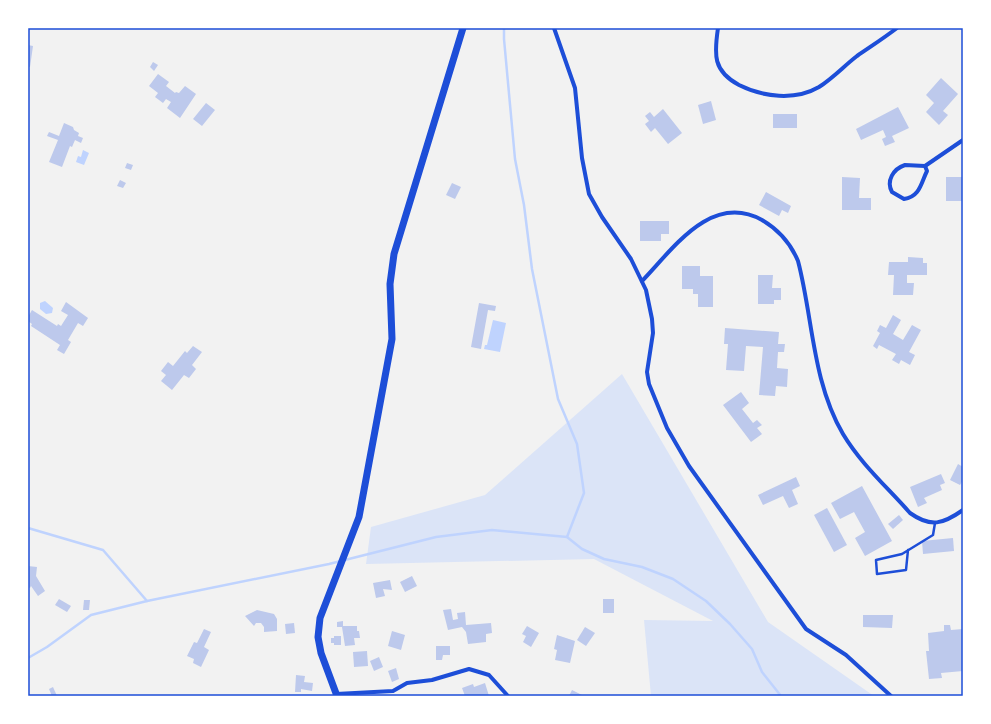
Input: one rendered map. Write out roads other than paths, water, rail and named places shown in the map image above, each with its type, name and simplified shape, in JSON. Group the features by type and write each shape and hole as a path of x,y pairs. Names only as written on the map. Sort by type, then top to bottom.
{"main road":[{"path":"337,695 321,653 318,637 320,618 359,517 392,339 390,284 394,254 464,28"}],"street":[{"path":"554,28 574,88 582,158 589,194 602,217 631,259 642,281 652,319 653,333 648,368 650,384 662,417 676,445 806,629 846,655 891,696"},
{"path":"718,28 715,53 718,64 724,75 747,89 759,93 784,96 794,95 818,88 856,57 897,28"},
{"path":"925,166 927,171 919,190 913,197 904,199 892,192 889,183 892,174 896,169 905,165 925,166 963,140"},
{"path":"642,281 690,231 707,219 723,214 740,213 759,218 775,229 789,243 798,261 822,385 838,425 865,464 910,513 919,519 935,523 950,519 963,510"},
{"path":"337,695 393,691 407,683 432,680 469,669 489,675 508,696"}],"lane":[{"path":"908,550 906,570 877,574 876,560 902,554 908,550 933,535 935,523"}],"water":[{"path":"83,150 89,153 84,165 76,162 78,156 81,157"},
{"path":"45,301 53,308 52,313 46,314 40,309 40,303"},
{"path":"493,320 506,323 500,352 484,349 485,345 487,345"}],"waterway":[{"path":"504,28 515,159 524,205 532,269 558,399 577,444 584,493 567,537"},
{"path":"28,528 103,550 147,601"},
{"path":"28,658 47,647 91,615 147,601 329,564 436,537 492,530 567,537 582,549 604,559 642,567 673,579 706,601 730,624 752,649 762,672 781,696"}]}
